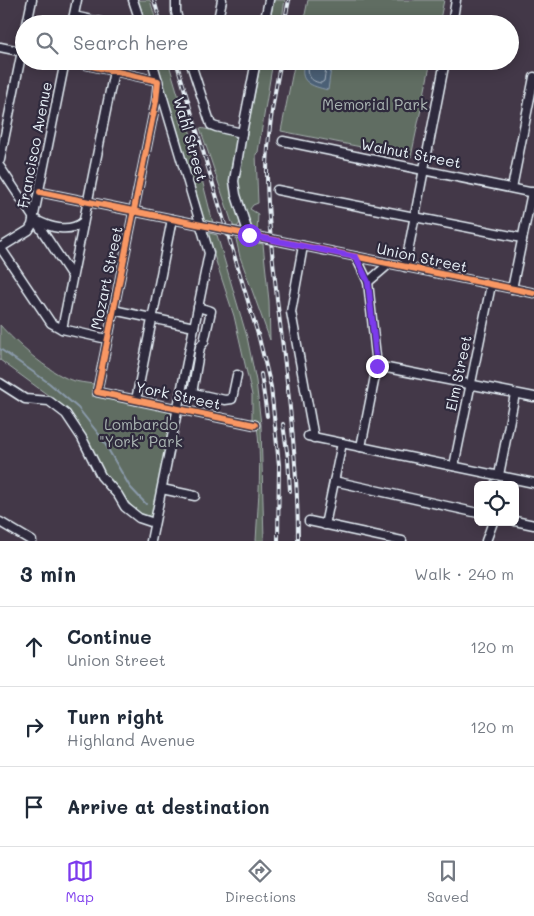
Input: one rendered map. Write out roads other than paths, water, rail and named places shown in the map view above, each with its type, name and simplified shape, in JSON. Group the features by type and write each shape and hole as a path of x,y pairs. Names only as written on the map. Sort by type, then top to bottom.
{"street":[{"path":"29,15 32,0"},
{"path":"74,15 77,0"},
{"path":"134,0 138,15"},
{"path":"176,0 177,15"},
{"path":"219,15 222,0"},
{"path":"266,15 269,0"},
{"path":"454,15 456,0"},
{"path":"0,47 15,50"},
{"path":"0,160 19,70"},
{"name":"Francisco Avenue","path":"0,248 29,230 34,219 65,70"},
{"path":"109,70 158,81"},
{"name":"Wahl Street","path":"151,541 209,253 155,70"},
{"path":"193,70 211,124 216,127 242,132"},
{"path":"249,235 236,195 234,181 254,70"},
{"path":"406,267 443,70"},
{"path":"62,329 114,71"},
{"path":"512,188 534,77"},
{"name":"Mozart Street","path":"97,392 156,102 158,81"},
{"name":"Walnut Street","path":"283,141 533,192"},
{"path":"0,167 72,276"},
{"path":"277,190 522,238"},
{"name":"Union Street","path":"40,192 534,293"},
{"path":"512,289 533,192"},
{"path":"34,219 49,226 60,228 75,227 84,222"},
{"path":"136,400 172,219"},
{"path":"303,246 291,312 311,437 534,483"},
{"path":"0,248 46,317 56,327 107,339"},
{"path":"356,257 368,282 377,366 361,447"},
{"path":"368,282 389,264"},
{"name":"Elm Street","path":"454,466 492,285"},
{"path":"192,393 200,347 204,342 211,311 198,307"},
{"path":"113,310 194,327"},
{"path":"190,345 200,347"},
{"path":"377,366 534,398"},
{"path":"182,391 225,400 232,399 236,375"},
{"path":"0,382 25,399 49,401 66,414 82,438 101,476 118,494 125,507 139,518 154,523"},
{"name":"York Street","path":"97,392 255,425"},
{"path":"499,476 515,394"},
{"path":"325,525 342,444"},
{"path":"334,481 474,512"},
{"path":"162,489 195,496"},
{"path":"309,521 402,541"},
{"path":"0,522 32,541"},
{"path":"519,522 534,525"},
{"path":"486,541 491,526"}],"water":[{"path":"303,70 331,70 328,90 311,85 304,78"}],"waterway":[{"path":"0,349 49,383 78,408 101,437 130,487 146,504"}],"railway":[{"path":"154,0 158,15"},
{"path":"286,15 289,0"},
{"path":"179,70 259,338 271,387 279,465 278,541"},
{"path":"279,70 269,132 267,190 272,253 294,450 298,541"},
{"path":"261,374 267,416"},
{"path":"283,424 290,491"}],"park label":[{"name":"Memorial Park","path":"375,105"},
{"name":"Lombardo \"York\" Park","path":"141,434"}]}
